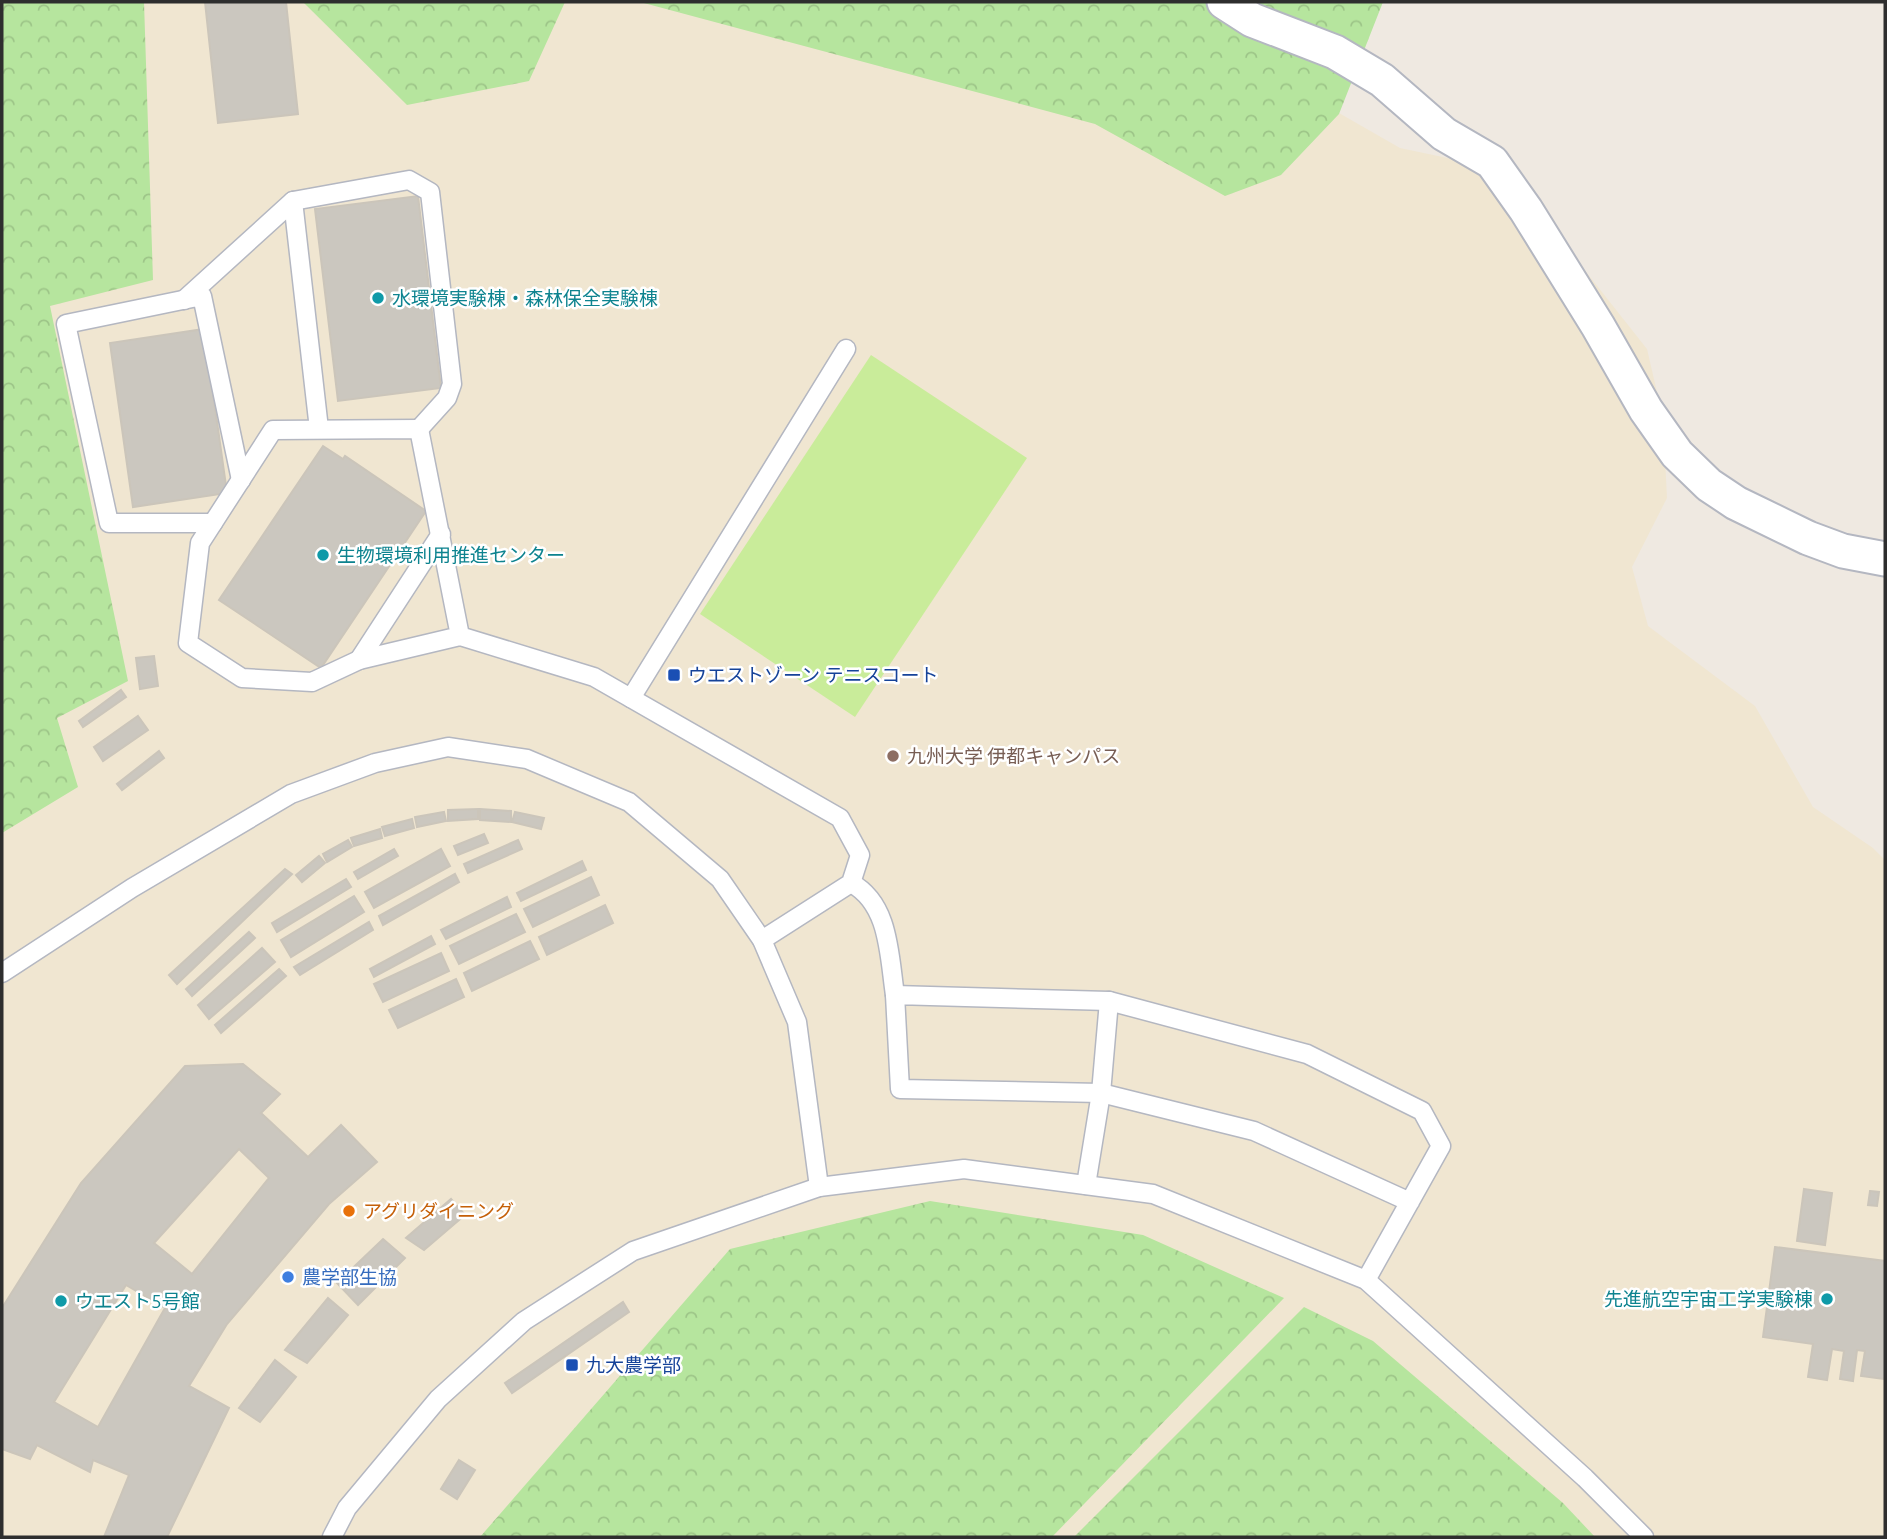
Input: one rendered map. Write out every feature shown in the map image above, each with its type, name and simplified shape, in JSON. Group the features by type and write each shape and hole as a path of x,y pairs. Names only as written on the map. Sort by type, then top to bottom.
{"street":[{"path":"1224,2 1252,20 1335,52 1382,80 1444,134 1492,162 1526,210 1646,410 1677,454 1709,485 1736,503 1808,538 1843,551 1885,559"}],"lane":[{"path":"184,300 293,201 409,180 430,192 452,384 447,398 419,429 273,430 200,543 188,643 242,678 312,682 359,660 460,636 594,677 841,818 860,855 851,883 762,940"},
{"path":"293,201 319,429"},
{"path":"213,523 109,523 65,324 202,296 241,480"},
{"path":"631,698 846,349"},
{"path":"419,429 460,636"},
{"path":"359,660 441,534"},
{"path":"2,973 132,888 291,793 374,763 448,747 527,759 629,802 720,879 762,940 797,1022 818,1187"},
{"path":"851,883 862,889 883,919 895,995 900,1089 1101,1093 1254,1131 1410,1202"},
{"path":"895,995 1109,1001 1307,1054 1422,1111 1441,1146 1366,1280"},
{"path":"1086,1185 1101,1093 1109,1001"},
{"path":"332,1537 347,1508 439,1399 524,1321 633,1251 818,1187 964,1169 1153,1194 1325,1266 1366,1280 1585,1478 1644,1537"}],"shaded area":[{"name":"九州大学 伊都キャンパス","path":"2,2 1162,2 1332,109 1400,148 1476,164 1549,225 1647,349 1663,418 1667,498 1632,567 1648,626 1755,706 1813,807 1873,848 1885,860 1885,1537 2,1537"}],"green space":[{"path":"2,2 144,2 153,280 50,306 128,681 57,718 78,787 2,833"},
{"path":"303,2 565,2 529,81 407,105"},
{"path":"640,2 1383,2 1339,114 1281,175 1225,196 1095,124"},
{"path":"871,355 1027,458 855,717 700,614"},
{"path":"930,1201 1143,1235 1284,1298 1052,1537 480,1537 730,1249"},
{"path":"1304,1307 1373,1341 1563,1503 1595,1537 1074,1537"}],"building":[{"path":"205,2 286,2 298,114 218,123"},
{"name":"水環境実験棟・森林保全実験棟","path":"418,196 441,388 338,401 315,209"},
{"path":"204,329 227,493 133,507 110,343"},
{"name":"生物環境利用推進センター","path":"323,446 343,459 345,456 426,511 321,668 219,600"},
{"path":"154,656 158,686 140,689 136,658"},
{"path":"121,690 126,697 83,727 79,721"},
{"path":"138,716 148,730 103,761 94,747"},
{"path":"159,751 164,758 122,790 117,784"},
{"path":"478,809 478,819 448,821 448,810"},
{"path":"480,809 511,811 511,822 480,820"},
{"path":"444,812 446,821 417,827 415,817"},
{"path":"515,812 544,818 541,829 512,822"},
{"path":"412,819 414,828 385,836 382,827"},
{"path":"380,829 382,838 354,846 351,838"},
{"path":"484,834 488,843 458,855 454,846"},
{"path":"348,840 352,847 327,862 323,854"},
{"path":"518,840 522,849 468,873 464,864"},
{"path":"394,849 398,856 358,879 354,872"},
{"path":"441,849 450,866 374,908 365,892"},
{"path":"319,856 325,863 302,882 296,875"},
{"path":"582,861 586,870 521,901 517,893"},
{"path":"285,869 292,874 177,984 169,975"},
{"path":"455,874 459,882 383,925 379,916"},
{"path":"591,877 599,895 533,927 524,909"},
{"path":"346,879 351,887 277,932 272,923"},
{"path":"354,896 364,912 291,957 281,940"},
{"path":"507,897 511,907 446,939 441,930"},
{"path":"605,905 613,923 547,955 539,937"},
{"path":"516,914 525,932 459,964 450,946"},
{"path":"369,922 373,930 300,975 294,967"},
{"path":"249,932 255,938 192,996 186,989"},
{"path":"431,936 435,944 374,977 370,969"},
{"path":"530,941 539,959 472,991 464,973"},
{"path":"262,948 275,962 209,1019 198,1005"},
{"path":"441,953 449,971 383,1002 374,984"},
{"path":"279,969 286,976 221,1033 215,1025"},
{"path":"456,979 464,997 398,1028 389,1010"},
{"name":"ウエスト5号館","path":"243,1064 280,1094 261,1113 308,1157 341,1125 377,1162 329,1204 227,1324 189,1386 229,1408 167,1537 104,1537 129,1475 93,1460 90,1472 37,1445 30,1459 2,1449 2,1308 81,1183 185,1066","holes":["239,1149 269,1178 192,1274 154,1243","126,1285 165,1308 98,1427 54,1402"]},
{"path":"1804,1189 1832,1193 1825,1245 1797,1241"},
{"path":"1870,1191 1879,1192 1877,1206 1868,1205"},
{"path":"451,1199 465,1215 424,1250 406,1238"},
{"path":"383,1239 405,1258 358,1305 337,1283"},
{"name":"先進航空宇宙工学実験棟","path":"1775,1247 1885,1261 1885,1379 1861,1376 1865,1351 1857,1350 1853,1381 1840,1379 1844,1351 1832,1349 1827,1380 1808,1377 1813,1344 1763,1337"},
{"path":"328,1298 348,1315 307,1363 285,1350"},
{"path":"623,1302 629,1312 512,1393 505,1383"},
{"path":"275,1360 296,1377 260,1422 239,1408"},
{"path":"459,1460 475,1470 457,1499 441,1489"}],"place":[{"name":"水環境実験棟・森林保全実験棟","path":"378,298"},
{"name":"生物環境利用推進センター","path":"323,555"},
{"name":"ウエストゾーン テニスコート","path":"674,675"},
{"name":"九州大学 伊都キャンパス","path":"893,756"},
{"name":"アグリダイニング","path":"349,1211"},
{"name":"農学部生協","path":"288,1277"},
{"name":"先進航空宇宙工学実験棟","path":"1827,1299"},
{"name":"ウエスト5号館","path":"61,1301"},
{"name":"九大農学部","path":"572,1365"}]}
